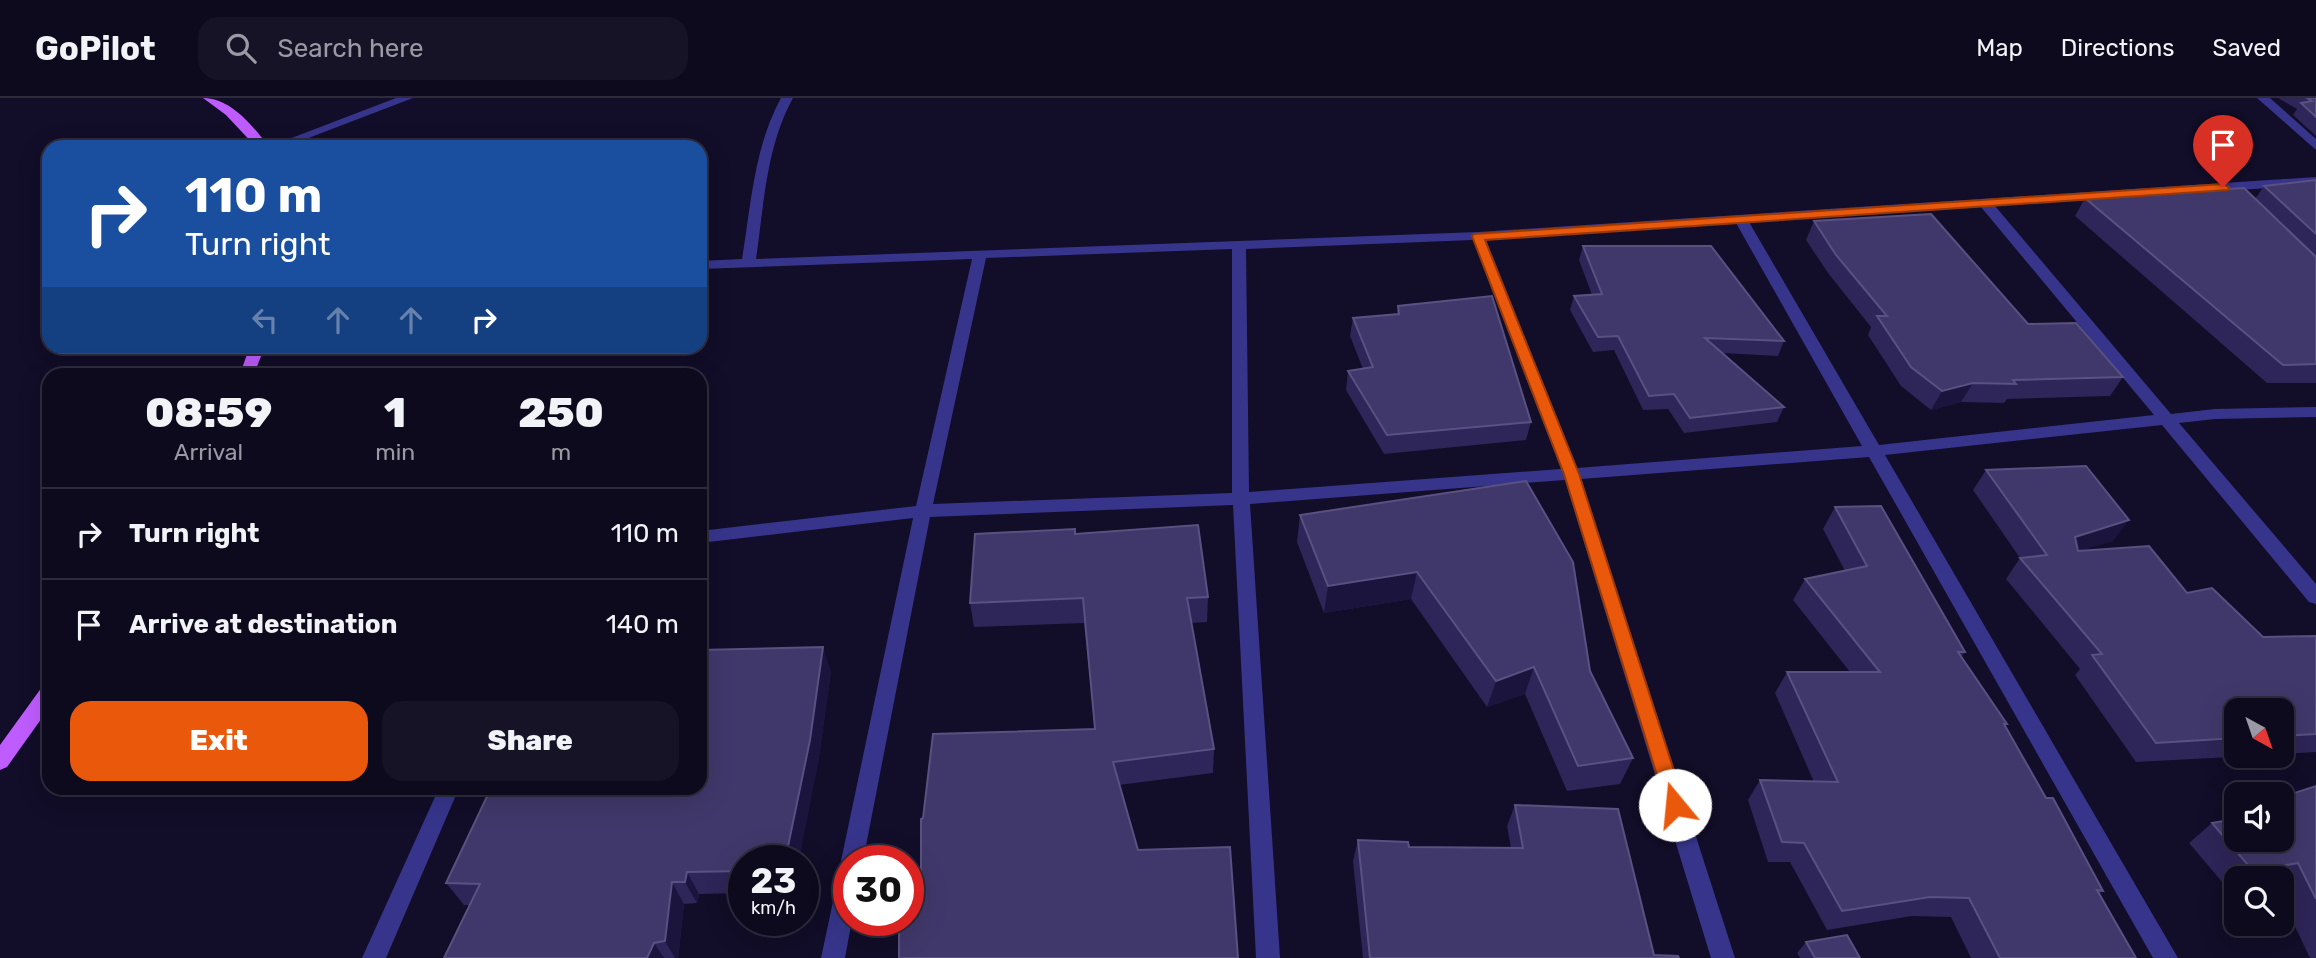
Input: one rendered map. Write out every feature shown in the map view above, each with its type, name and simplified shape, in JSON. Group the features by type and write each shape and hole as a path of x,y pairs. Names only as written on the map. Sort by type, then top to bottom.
{"main road":[{"path":"209,98 230,112 256,140"},
{"path":"0,761 42,703"}],"street":[{"path":"293,140 407,98"},
{"path":"748,263 770,138 780,107 787,98"},
{"path":"2263,98 2316,146"},
{"path":"707,265 1478,236 2316,181"},
{"path":"2223,187 2242,205"},
{"path":"1986,203 2316,597"},
{"path":"1740,219 2166,958"},
{"path":"1478,236 1571,474 1723,958"},
{"path":"1240,245 1241,499 1268,958"},
{"path":"855,845 923,511 981,254"},
{"path":"707,536 923,511 1241,499 1874,450 2215,414 2316,412"},
{"path":"374,958 446,795"},
{"path":"832,958 837,936"}],"building":[{"path":"2307,98 2316,98 2316,117 2301,103 2312,101"},
{"path":"2316,180 2316,234 2264,186"},
{"path":"2244,188 2316,257 2316,364 2283,365 2085,198"},
{"path":"1931,214 2028,324 2076,323 2123,377 2013,380 2016,384 1973,383 1942,391 1911,367 1877,316 1887,316 1836,255 1814,221"},
{"path":"1583,246 1711,246 1784,341 1705,338 1784,407 1690,418 1674,394 1649,396 1618,336 1598,337 1574,296 1602,294"},
{"path":"1492,296 1531,422 1387,435 1348,371 1373,367 1353,318 1399,314 1398,306"},
{"path":"2086,466 2129,520 2075,537 2078,551 2149,546 2187,593 2212,588 2263,637 2316,636 2316,734 2294,735 2294,698 2224,698 2224,739 2156,743 2092,655 2102,654 2020,558 2047,555 1986,470"},
{"path":"1526,481 1573,562 1590,671 1633,758 1578,766 1534,667 1496,681 1417,572 1328,586 1300,515"},
{"path":"1881,506 1965,652 1958,652 2007,724 2004,724 2046,798 2053,798 2103,891 2097,890 2136,958 2000,958 1969,898 1930,897 1842,911 1804,843 1782,842 1760,780 1838,782 1787,672 1880,672 1805,579 1867,566 1835,507"},
{"path":"1198,525 1208,597 1187,598 1214,749 1113,762 1138,850 1230,847 1238,958 899,958 899,936 924,936 924,845 921,845 921,819 933,734 1095,729 1083,598 970,603 975,534 1075,529 1075,534"},
{"path":"823,647 810,740 788,845 728,845 728,871 687,872 685,882 672,882 665,941 654,943 647,958 444,958 480,884 446,883 488,795 707,795 707,650"},
{"path":"2316,786 2316,899 2298,863 2249,866 2237,852 2294,852 2294,793"},
{"path":"1515,805 1618,809 1654,955 1679,958 1370,958 1358,840 1408,842 1409,847 1523,848"},
{"path":"2224,821 2224,837 2212,823"},
{"path":"1847,935 1860,958 1815,958 1806,942"}],"route":[{"path":"1675,805 1571,474 1478,236 2223,187"}]}
